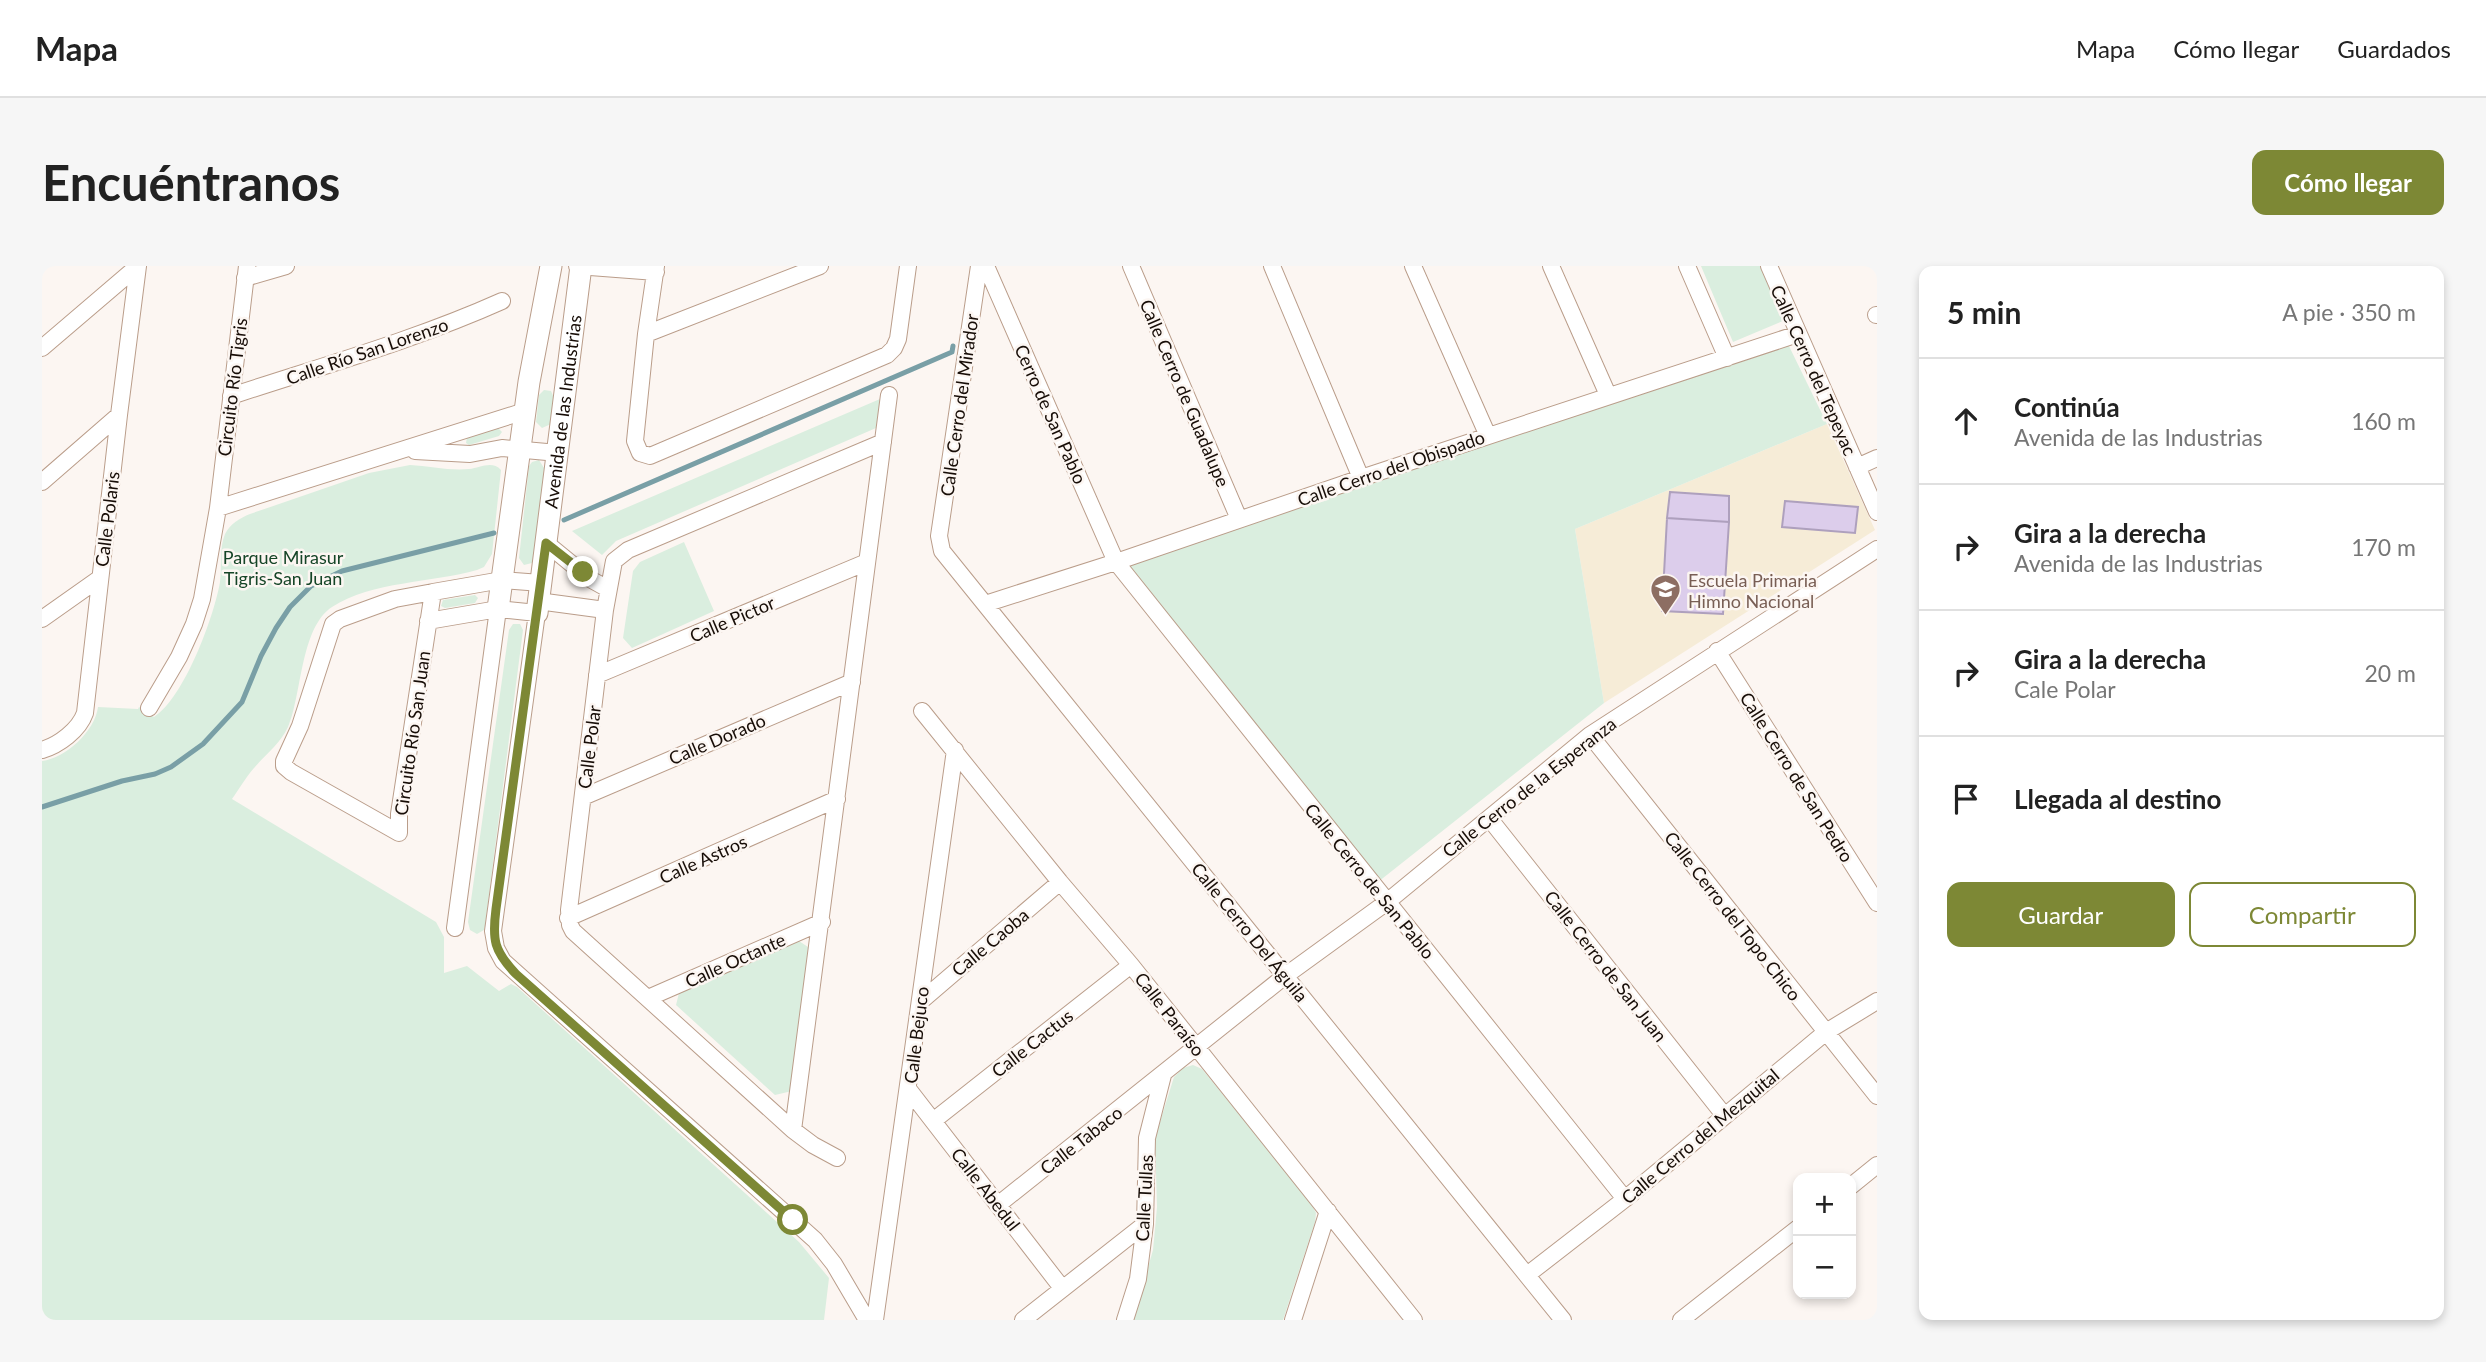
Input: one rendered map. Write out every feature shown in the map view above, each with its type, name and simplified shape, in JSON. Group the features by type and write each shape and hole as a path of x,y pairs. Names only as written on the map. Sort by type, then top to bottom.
{"street":[{"path":"42,348 138,266"},
{"name":"Calle Polaris","path":"42,750 53,746 72,732 85,713 138,266"},
{"path":"246,272 286,266"},
{"name":"Avenida de las Industrias","path":"455,928 519,449 551,266"},
{"path":"580,266 656,269 635,441 640,453 650,456 887,355 898,340 908,266"},
{"name":"Avenida de las Industrias","path":"580,266 558,453 496,909 496,948 503,961 516,974 815,1240 834,1264 867,1320"},
{"path":"646,334 820,266"},
{"name":"Calle Cerro del Mirador","path":"939,544 979,266"},
{"name":"Cerro de San Pablo","path":"986,266 1116,562"},
{"name":"Calle Cerro de Guadalupe","path":"1131,266 1239,519"},
{"path":"1272,266 1361,478"},
{"path":"1413,266 1488,436"},
{"path":"1551,266 1608,395"},
{"path":"1687,266 1727,358"},
{"name":"Calle Cerro del Tepeyac","path":"1769,266 1877,512"},
{"name":"Circuito Río Tigris","path":"149,708 179,657 202,599 218,509 246,272"},
{"name":"Calle Río San Lorenzo","path":"231,396 405,339 458,320 502,300"},
{"name":"Calle Cerro del Obispado","path":"985,604 1798,334"},
{"path":"529,382 545,371 557,373 566,384"},
{"path":"793,1130 889,395"},
{"path":"218,509 525,411"},
{"path":"42,482 119,415"},
{"name":"Calle Polar","path":"568,918 605,610 614,561 628,550 883,442"},
{"path":"398,452 470,454 502,448 558,453"},
{"path":"1857,467 1877,458"},
{"path":"546,543 590,579 608,589"},
{"name":"Calle Cerro Del Águila","path":"939,544 1563,1320"},
{"name":"Calle Cerro de la Esperanza","path":"1197,1048 1285,976 1387,902 1590,735 1877,549"},
{"name":"Calle Pictor","path":"597,675 867,562"},
{"name":"Calle Cerro de San Pablo","path":"1116,562 1625,1199"},
{"path":"42,620 100,578"},
{"name":"Circuito Río San Juan","path":"433,592 399,814 399,833 284,766 304,715 333,624 395,599 433,592 502,580 538,599"},
{"path":"428,621 538,599 605,610"},
{"name":"Calle Cerro de San Pedro","path":"1717,652 1877,903"},
{"name":"Calle Dorado","path":"583,797 852,682"},
{"name":"Calle Paraíso","path":"922,712 1131,965 1328,1211 1407,1316"},
{"name":"Calle Cerro del Topo Chico","path":"1590,735 1877,1097"},
{"name":"Calle Bejuco","path":"875,1320 955,750"},
{"name":"Calle Astros","path":"568,918 837,799"},
{"name":"Calle Cerro de San Juan","path":"1489,817 1724,1115"},
{"name":"Calle Caoba","path":"920,1002 1060,882"},
{"path":"568,918 573,931 793,1130 837,1158"},
{"name":"Calle Octante","path":"648,998 822,922"},
{"name":"Calle Cactus","path":"933,1121 1131,965"},
{"name":"Calle Cerro del Mezquital","path":"1527,1275 1625,1199 1826,1032 1877,1001"},
{"name":"Calle Tabaco","path":"999,1204 1197,1048"},
{"name":"Calle Tullas","path":"1125,1320 1138,1279 1145,1224 1147,1138 1163,1075"},
{"name":"Calle Abedul","path":"909,1090 1062,1288"},
{"path":"1856,1182 1877,1166"},
{"path":"1293,1320 1328,1211"},
{"path":"1023,1320 1145,1224"},
{"path":"1681,1320 1793,1232"}],"shaded area":[{"name":"Escuela Primaria Himno Nacional","path":"1827,424 1875,530 1604,703 1575,529"}],"green space":[{"path":"1701,266 1760,266 1783,321 1733,342"},
{"path":"1787,342 1827,424 1575,529 1604,703 1378,882 1123,560"},
{"path":"544,390 551,391 554,398 551,424 542,428 536,422 539,395"},
{"path":"880,399 876,428 616,541 602,555 572,531"},
{"path":"498,428 502,432 499,436 469,445 466,443 467,437"},
{"path":"539,460 544,468 534,558 532,563 524,565 519,558 529,466"},
{"name":"Parque Mirasur Tigris-San Juan","path":"410,465 462,469 494,465 501,470 492,554 484,567 477,570 365,592 332,607 321,617 308,646 288,727 232,799 436,922 444,937 444,973 467,966 499,991 511,984 517,987 799,1242 829,1278 824,1320 42,1320 42,761 60,755 78,742 91,725 98,707 139,707 154,717 165,707 176,693 196,656 217,597 223,539 227,530 236,522 250,514 369,473"},
{"path":"684,542 714,611 632,648 623,638 633,571 640,562"},
{"path":"475,595 478,598 475,603 445,608 441,606 443,600"},
{"path":"513,624 520,624 523,630 485,926 484,930 477,934 470,930 468,922 509,630"},
{"path":"799,941 808,947 792,1091 775,1095 676,1005 679,993"},
{"path":"1193,1065 1202,1069 1310,1201 1316,1213 1283,1320 1133,1320 1153,1250 1157,1207 1155,1138 1174,1077 1183,1068"}],"building":[{"path":"1670,492 1729,496 1729,522 1667,518"},
{"path":"1785,501 1858,507 1855,533 1782,527"},
{"path":"1667,518 1729,522 1723,614 1662,611"}],"waterway":[{"path":"564,520 952,352 953,346"},
{"path":"42,807 122,781 155,774 171,767 203,744 242,702 276,628 290,607 311,586 342,571 494,533"}],"place":[{"name":"Escuela Primaria Himno Nacional","path":"1665,617"}],"route":[{"path":"583,572 546,543 496,909 496,948 503,961 516,974 793,1220"}]}
